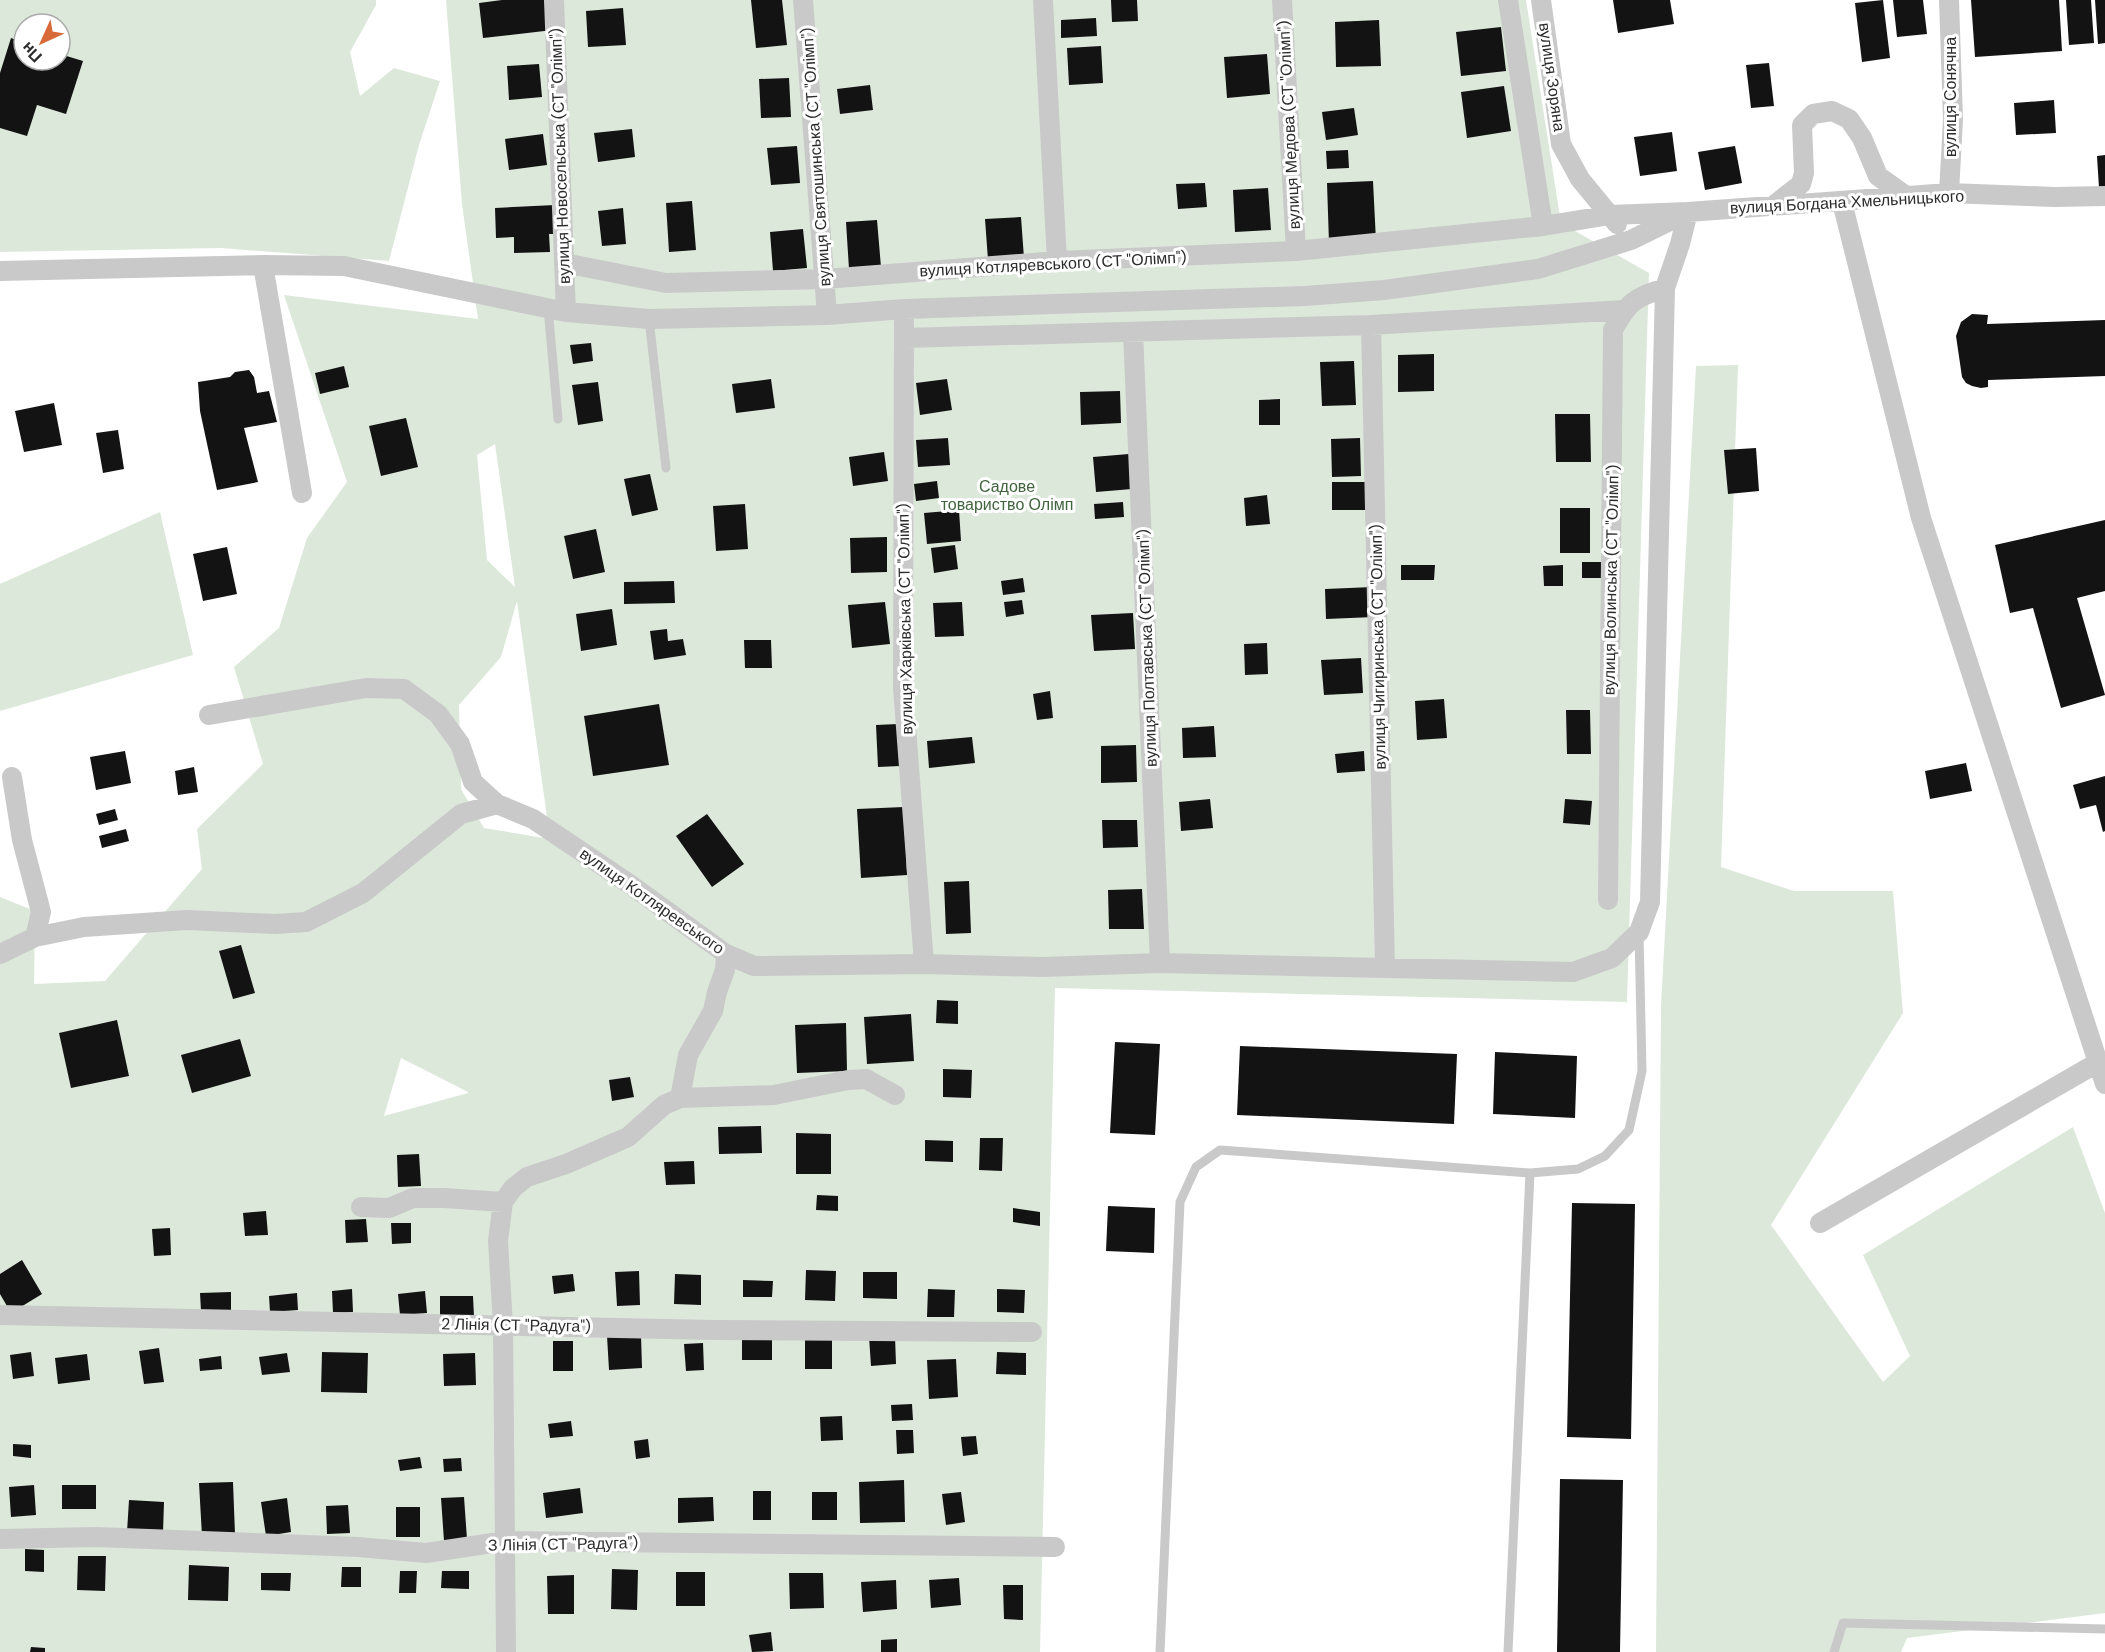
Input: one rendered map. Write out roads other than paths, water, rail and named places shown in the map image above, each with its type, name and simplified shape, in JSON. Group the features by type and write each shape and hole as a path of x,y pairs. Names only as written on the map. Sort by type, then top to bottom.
{"street":[{"name":"вулиця Новосельська (СТ \"Олімп\")","path":"554,0 564,263 557,310"},
{"name":"вулиця Святошинська (СТ \"Олімп\")","path":"803,0 827,315"},
{"path":"1043,0 1057,261"},
{"name":"вулиця Медова (СТ \"Олімп\")","path":"1282,0 1296,251"},
{"path":"1508,0 1543,226"},
{"name":"вулиця Зоряна","path":"1541,0 1561,144 1580,179 1631,240"},
{"name":"вулиця Сонячна","path":"1949,0 1953,119 1949,193"},
{"path":"1773,206 1801,184 1804,173 1802,125 1814,114 1832,111 1849,118 1862,138 1878,176 1906,196"},
{"path":"1804,173 1814,190 1843,202 1874,188 1878,176"},
{"name":"вулиця Богдана Хмельницького","path":"0,271 262,265 344,266 557,310 649,320 827,315 904,309 1305,296 1384,290 1538,268 1631,240 1688,212 1949,193 2055,198 2105,196"},
{"path":"1843,202 1921,518 2105,1084"},
{"name":"вулиця Котляревського (СТ \"Олімп\")","path":"564,263 666,283 825,279 1057,261 1296,251 1543,226 1610,215 1688,212"},
{"path":"1639,932 1650,902 1665,288 1688,212"},
{"path":"262,265 302,493"},
{"path":"904,338 1371,326 1624,310 1639,296 1665,288"},
{"name":"вулиця Харківська (СТ \"Олімп\")","path":"904,309 903,688 924,964"},
{"name":"вулиця Волинська (СТ \"Олімп\")","path":"1608,900 1613,330 1624,310"},
{"name":"вулиця Чигиринська (СТ \"Олімп\")","path":"1371,326 1385,968"},
{"name":"вулиця Полтавська (СТ \"Олімп\")","path":"1133,333 1160,963"},
{"name":"вулиця Котляревського","path":"209,715 366,688 404,689 438,714 460,744 473,782 497,804 533,819 631,885 726,954 754,966 924,964 1042,968 1160,963 1573,972 1611,958 1639,932"},
{"path":"12,777 22,840 41,912 35,936"},
{"path":"0,954 35,936 84,927 187,920 275,924 306,922 363,893 461,814 497,804"},
{"path":"680,1098 688,1055 713,1011 725,970 726,954"},
{"path":"1820,1223 2097,1063"},
{"path":"506,1652 503,1325 498,1241 503,1202 513,1188 527,1177 566,1164 628,1137 664,1105 680,1098 774,1095 848,1080 866,1079 895,1095"},
{"path":"361,1207 389,1208 413,1198 503,1202"},
{"name":"2 Лінія (СТ \"Радуга\")","path":"0,1315 715,1330 1032,1332"},
{"name":"З Лінія (СТ \"Радуга\")","path":"0,1539 96,1537 358,1547 426,1552 506,1541 1055,1547"}],"lane":[{"path":"557,310 558,419"},
{"path":"649,320 666,468"},
{"path":"1160,1652 1180,1202 1197,1167 1220,1150 1530,1173 1578,1169 1605,1156 1629,1130 1642,1071 1639,932"},
{"path":"1508,1652 1530,1173"},
{"path":"1834,1652 1843,1623 2105,1629"}],"park label":[{"name":"Садове товариство Олімп","path":"1007,495"}]}
